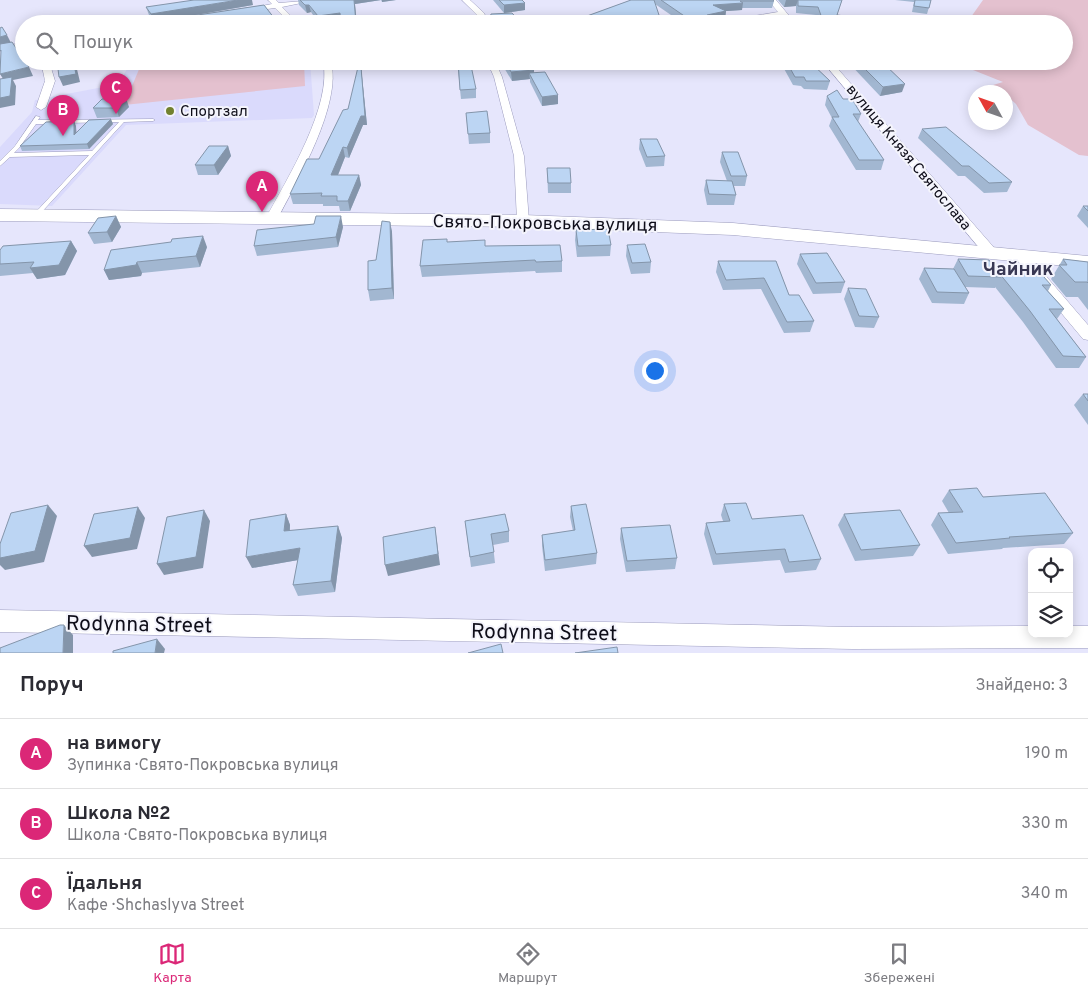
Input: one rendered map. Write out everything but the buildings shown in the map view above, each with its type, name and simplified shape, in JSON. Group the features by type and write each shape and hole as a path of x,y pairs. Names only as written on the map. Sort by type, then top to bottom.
{"main road":[{"name":"Свято-Покровська вулиця","path":"0,215 523,221 734,229 1088,262"}],"street":[{"path":"240,10 274,2 312,0"},
{"path":"466,0 481,15"},
{"path":"772,0 783,13"},
{"path":"274,2 286,15"},
{"path":"770,15 783,13"},
{"path":"0,49 15,46"},
{"path":"40,112 50,81 47,70"},
{"path":"272,218 304,154 322,110 329,84 329,70"},
{"path":"495,70 519,156 523,221"},
{"name":"вулиця Князя Святослава","path":"834,70 992,254"},
{"path":"1022,257 1088,335"},
{"name":"Rodynna Street","path":"0,621 843,637 1088,637"}],"lane":[{"path":"0,164 17,147 40,112"},
{"path":"34,122 153,120"},
{"path":"37,214 122,122"},
{"path":"10,154 94,153"}],"shaded area":[{"path":"983,0 1088,0 1088,156 1079,155 1028,125 1013,101 1013,85 993,85 1003,82 973,70 1073,70 1073,15 972,15"},
{"path":"126,70 311,70 314,115 312,118 126,125 52,206 0,204 0,147 32,112 35,100 119,84"},
{"path":"139,70 304,70 305,86 124,105"}],"place":[{"name":"Спортзал","path":"170,111"},
{"name":"Їдальня","path":"116,114"},
{"name":"Школа №2","path":"63,136"},
{"name":"на вимогу","path":"262,212"}],"district":[{"name":"Чайник","path":"1018,268"}]}
